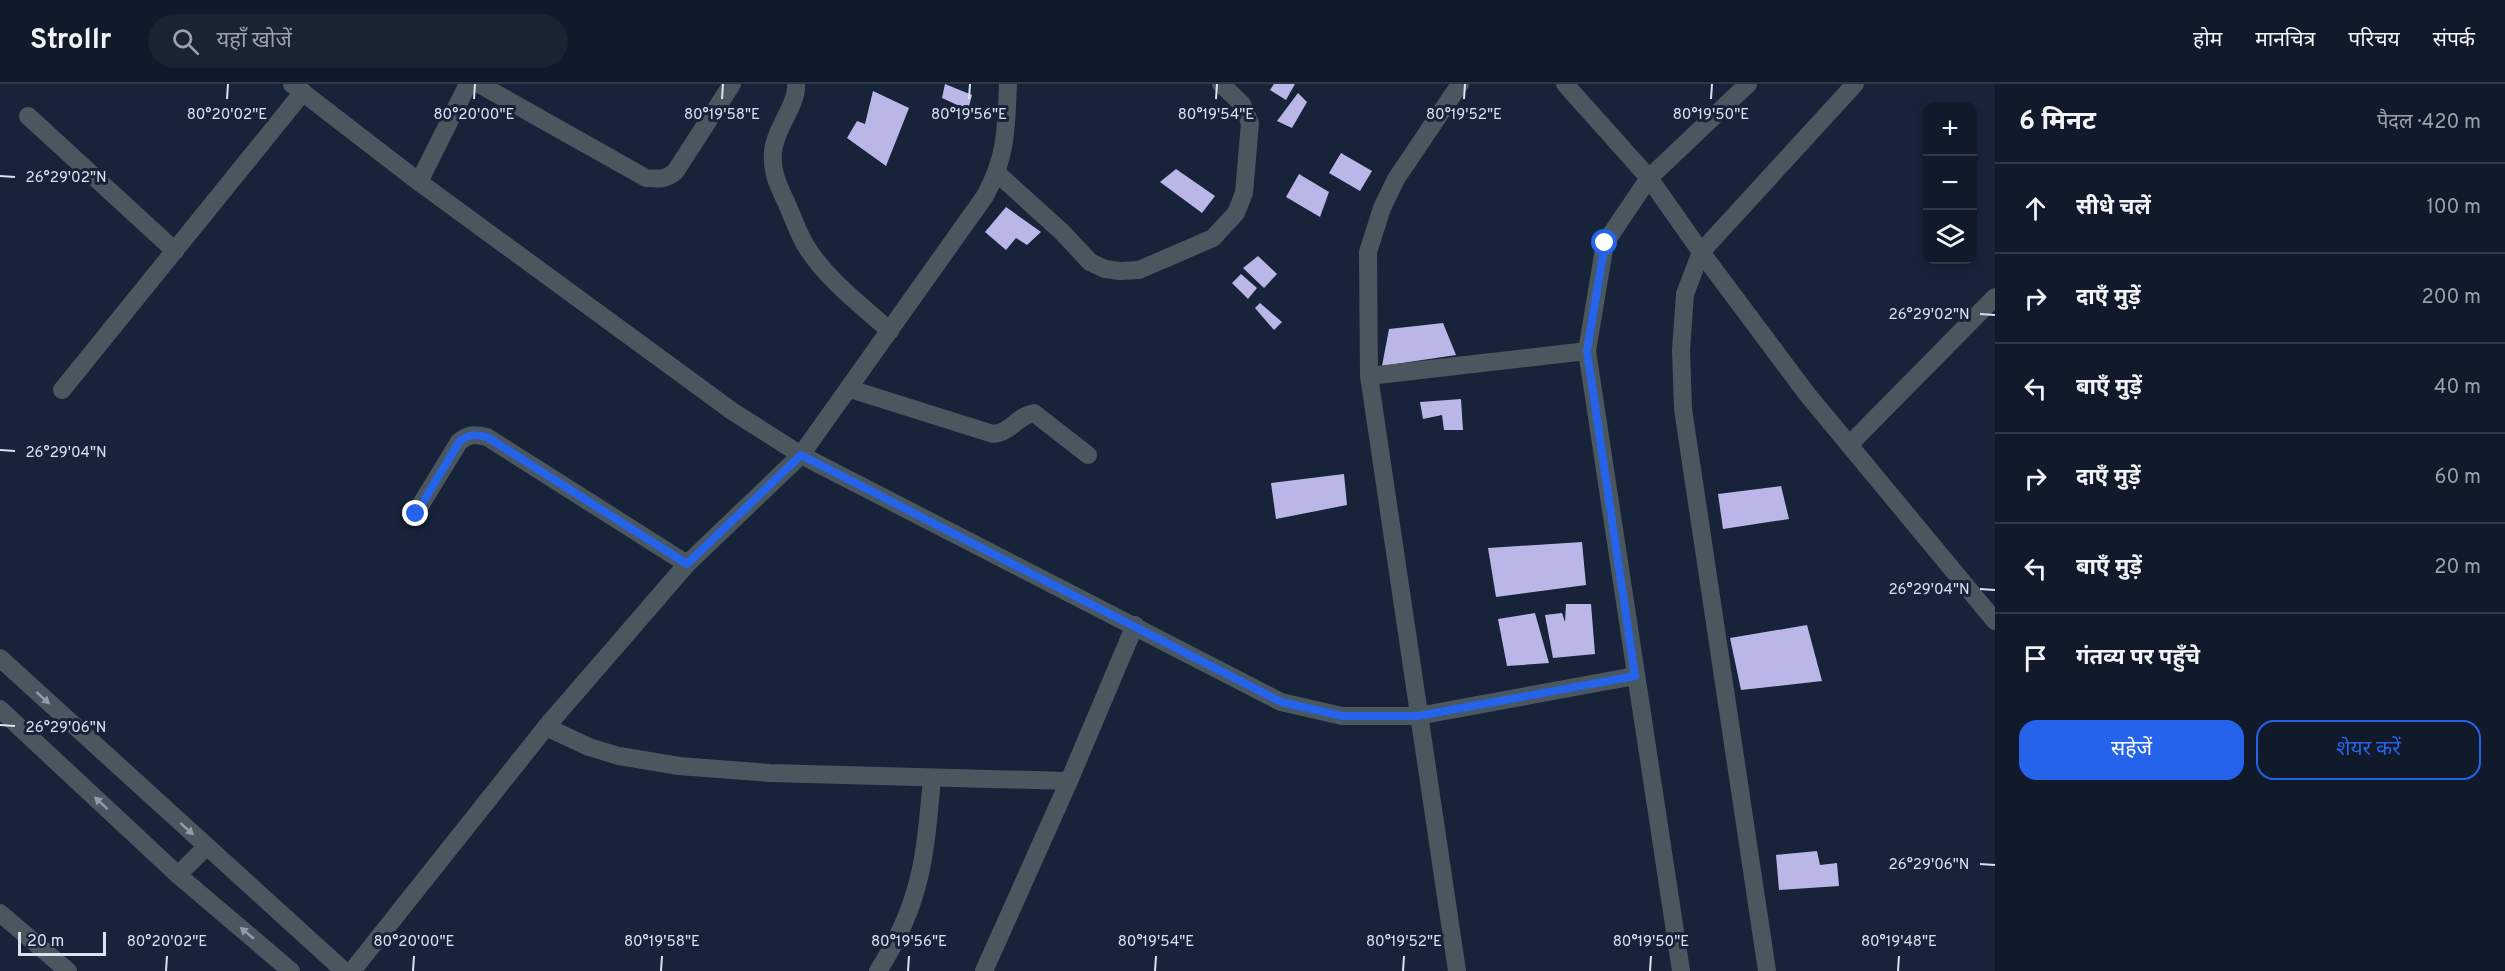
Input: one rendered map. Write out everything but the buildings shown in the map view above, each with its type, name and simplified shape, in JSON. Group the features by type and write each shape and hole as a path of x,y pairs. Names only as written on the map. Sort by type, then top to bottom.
{"street":[{"path":"419,182 468,84"},
{"path":"479,84 646,178 660,180 675,172 728,86"},
{"path":"796,84 795,97 778,129 774,144 772,161 774,176 805,244 819,264 890,331"},
{"path":"352,971 546,727 687,564 801,455 850,389 998,174 1006,140 1008,84"},
{"path":"998,174 1049,219 1090,262 1105,269 1139,270 1213,238 1236,213 1244,193 1250,123 1248,113 1242,104 1221,84"},
{"path":"1457,971 1369,376 1368,252 1382,208 1396,179 1460,84"},
{"path":"1565,84 1649,178 1807,394 1995,621"},
{"path":"1681,971 1587,351 1605,243 1649,178 1748,84"},
{"path":"1767,971 1683,409 1681,350 1685,294 1701,252 1855,84"},
{"path":"63,390 175,251 297,88 419,182 732,411 801,455 1281,702 1342,716 1418,716 1635,676"},
{"path":"28,116 175,251"},
{"path":"1850,444 1995,297"},
{"path":"1369,376 1587,351"},
{"path":"850,389 993,434 1010,429 1026,414 1034,413 1088,455"},
{"path":"416,514 459,442 465,436 476,434 487,437 687,564"},
{"path":"984,971 1069,781 1134,625"},
{"path":"0,658 344,971"},
{"path":"0,709 178,875 291,971"},
{"path":"546,727 589,747 644,762 770,773 1069,781"},
{"path":"878,971 896,941 916,894 926,843 932,778"},
{"path":"178,875 206,847"},
{"path":"0,913 62,969"}],"route":[{"path":"416,514 459,442 465,436 476,434 487,437 687,564 801,455 1281,702 1342,716 1418,716 1635,676 1587,351 1605,243"}]}
